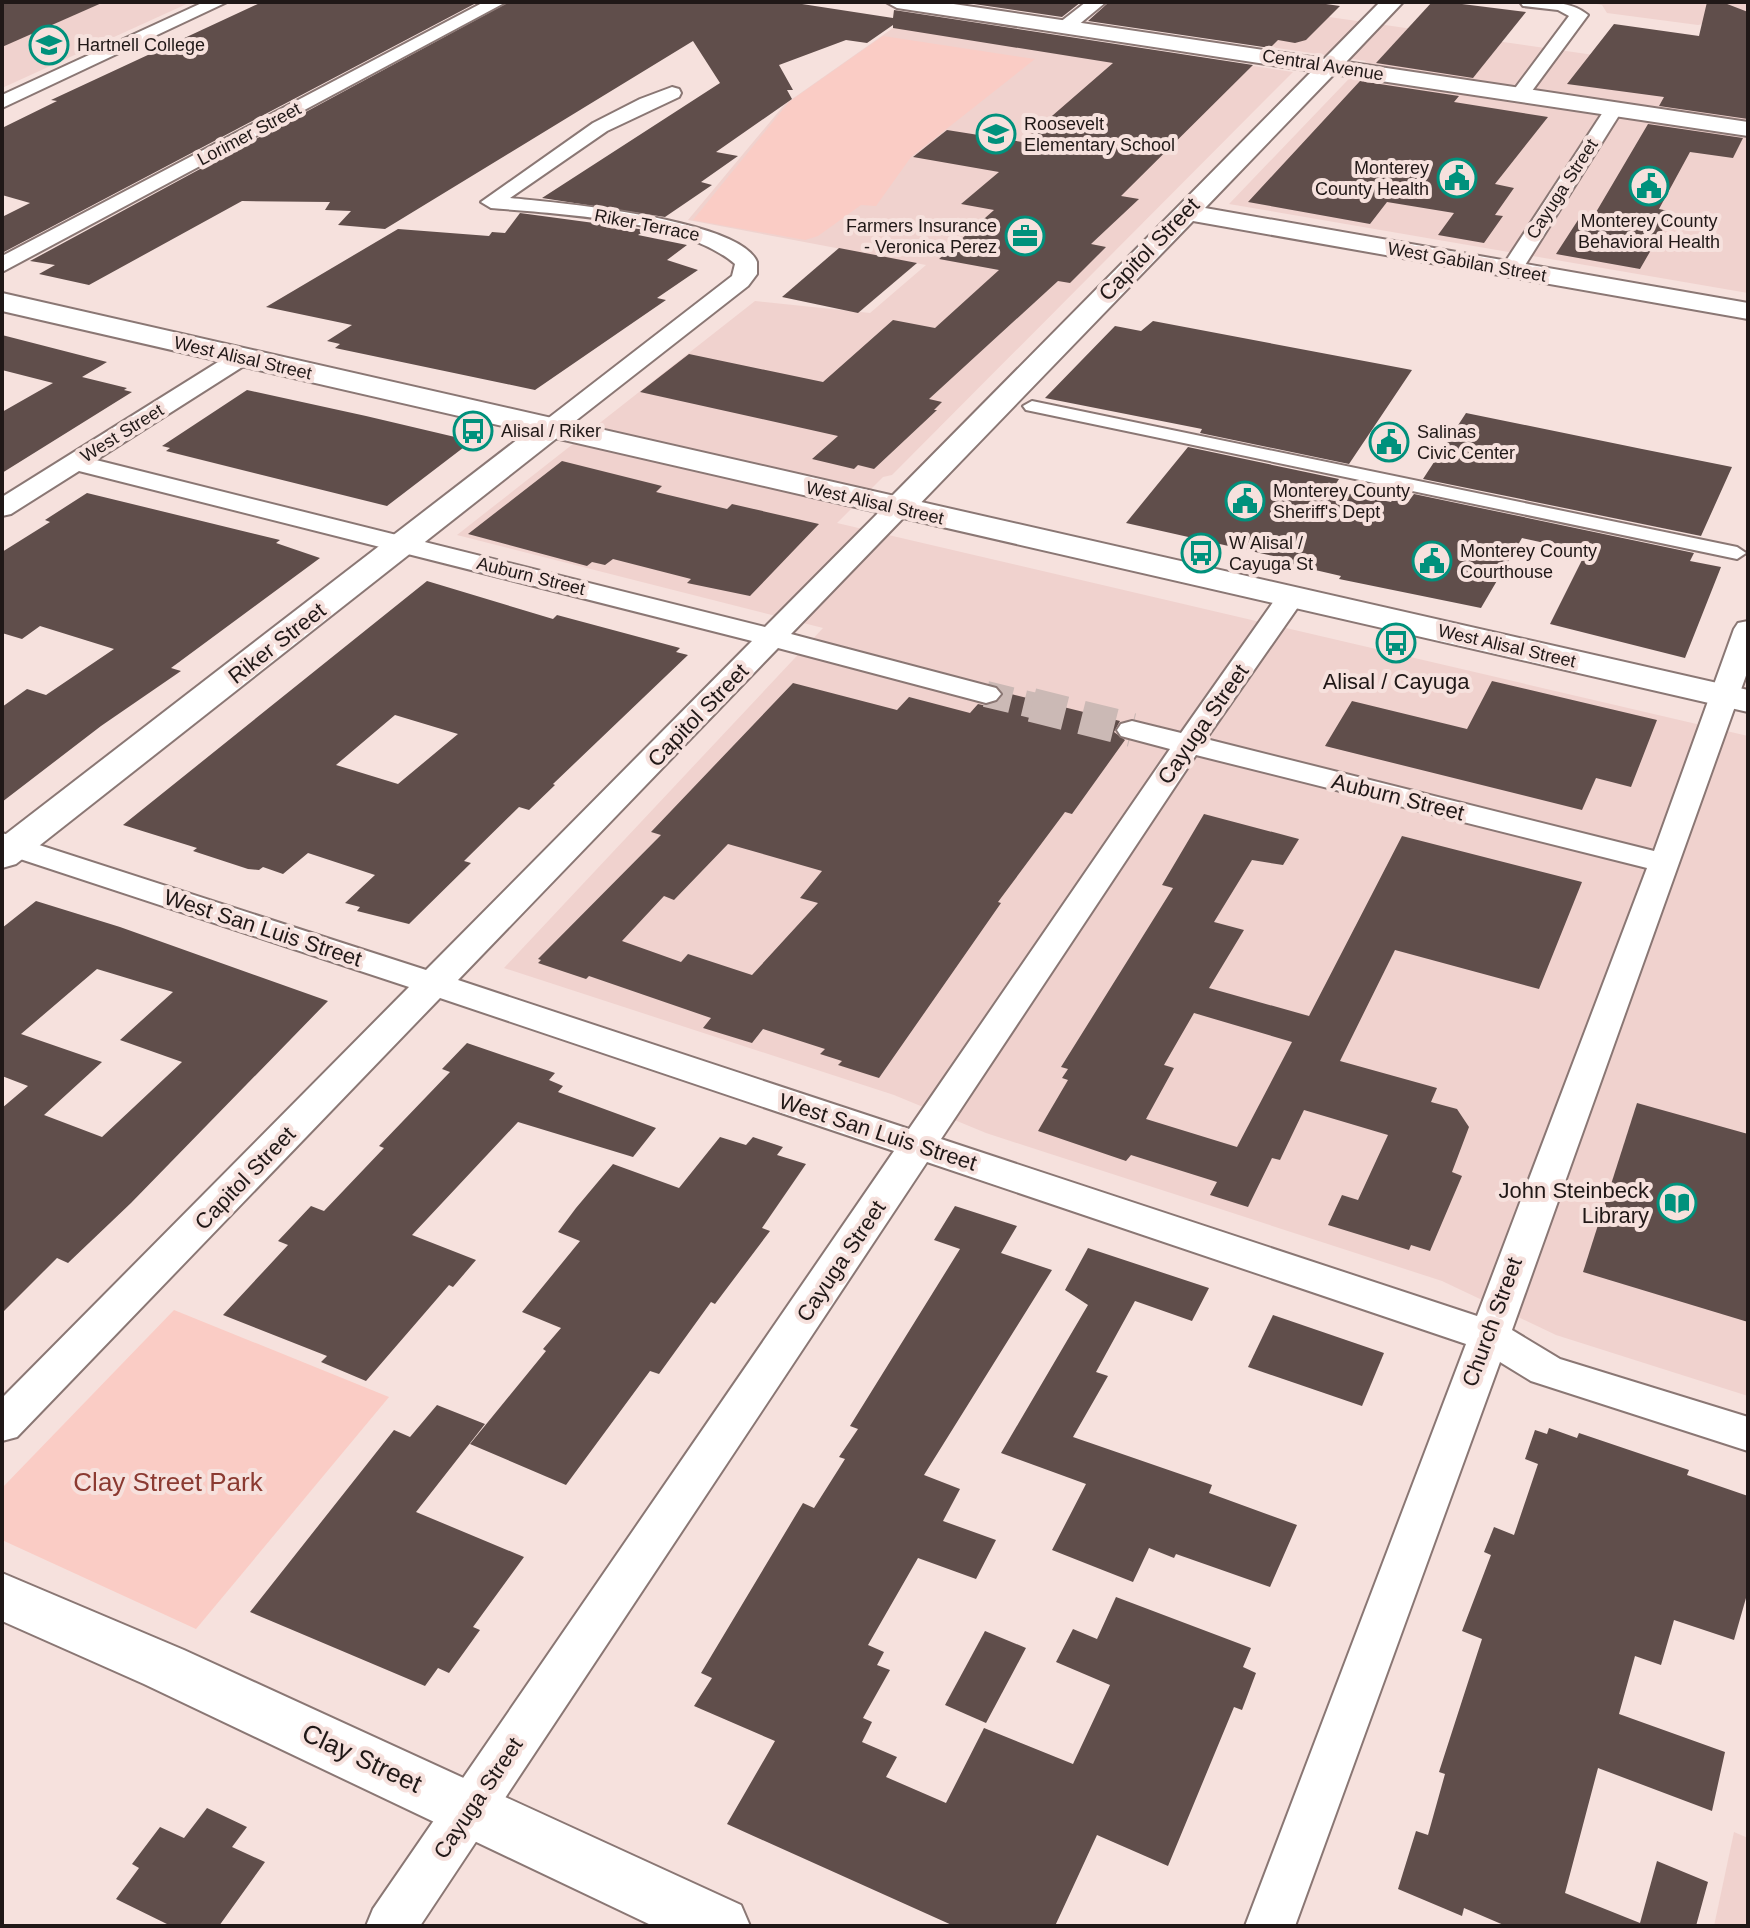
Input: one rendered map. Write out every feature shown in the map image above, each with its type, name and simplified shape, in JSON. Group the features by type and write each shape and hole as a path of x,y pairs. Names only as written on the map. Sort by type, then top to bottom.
{"main road":[{"name":"West Alisal Street","path":"2,302 1736,698"}],"street":[{"path":"2,102 218,2"},
{"name":"Lorimer Street","path":"2,265 497,2"},
{"name":"Central Avenue","path":"897,2 1748,129"},
{"path":"1065,27 1097,2"},
{"name":"Capitol Street","path":"2,1425 1392,2"},
{"path":"1519,95 1579,15 1575,10 1529,2"},
{"name":"Riker Terrace","path":"551,428 740,281 746,274 746,262 731,247 687,231 604,215 491,202 577,141 634,107 672,93"},
{"name":"Cayuga Street","path":"1511,270 1614,109"},
{"name":"West Gabilan Street","path":"1185,212 1748,311"},
{"name":"West Street","path":"2,508 242,357"},
{"path":"1032,406 1737,553"},
{"name":"Riker Street","path":"6,849 405,544 551,428"},
{"name":"Auburn Street","path":"75,462 773,637 986,694"},
{"name":"Cayuga Street","path":"391,1926 1188,744 1291,597"},
{"name":"Church Street","path":"1270,1926 1664,863 1736,698 1748,629"},
{"name":"Auburn Street","path":"1132,730 1664,863"},
{"name":"West San Luis Street","path":"6,849 435,984 1487,1335 1546,1370 1748,1434"},
{"name":"Clay Street","path":"2,1596 470,1808 719,1926"}],"shaded area":[{"name":"Hartnell College","path":"2,2 191,2 2,88"},
{"path":"1586,2 1748,2 1748,14 1698,25 1607,13 1602,5"},
{"path":"1266,8 1748,77 1748,293 1229,204 1366,61 1230,41"},
{"path":"913,14 1293,72 892,475 883,477 837,523 1748,736 1748,1396 1556,1335 1442,1281 986,1133 894,1095 504,968 823,628 457,535 755,301 870,313 926,265 688,220 785,104"},
{"path":"1734,1832 1748,1838 1748,1926 1714,1926"}],"green space":[{"path":"883,36 1035,59 911,157 876,206 861,205 818,236 805,240 693,220 789,102"},
{"name":"Clay Street Park","path":"174,1310 389,1397 196,1629 2,1540 2,1488"}],"building":[{"path":"2,2 104,2 2,47"},
{"path":"262,2 478,2 2,253 2,217 30,203 2,195 2,128 57,101 51,100"},
{"path":"509,2 789,2 893,18 894,10 1253,65 1121,196 1139,199 1091,244 1106,247 1070,283 1058,281 929,399 942,402 874,469 858,465 854,469 812,459 838,436 640,392 689,354 823,382 893,320 935,328 999,270 939,259 994,210 961,204 999,172 913,157 947,130 1022,142 1113,63 893,28 893,25 867,43 846,40 779,65 793,90 787,90 792,99 716,152 738,156 701,182 712,185 665,217 542,198 720,83 693,41 385,229 338,225 351,211 325,210 330,202 242,201 89,285 39,274 55,265 30,261"},
{"path":"960,2 1081,2 1062,17"},
{"path":"1109,2 1312,2 1340,6 1306,40 1295,43 1278,40 1270,48 1088,21"},
{"path":"1432,2 1526,12 1473,78 1376,63"},
{"path":"1707,2 1722,2 1748,12 1748,119 1659,106 1664,97 1567,84 1614,24 1699,36"},
{"path":"1360,81 1459,96 1454,102 1548,117 1495,184 1514,188 1495,215 1503,216 1484,243 1438,235 1454,213 1387,202 1370,224 1248,202"},
{"path":"1648,124 1743,138 1733,158 1690,152 1659,209 1673,212 1640,269 1556,254 1580,217 1592,219"},
{"path":"520,213 646,230 638,235 687,245 667,260 698,270 657,298 666,300 535,390 335,348 340,344 327,341 352,325 266,307 398,229 489,236 492,232 505,233"},
{"path":"839,248 917,263 858,313 782,297"},
{"path":"1153,321 1412,370 1349,464 1200,433 1202,429 1045,398 1115,326 1141,331"},
{"path":"2,335 107,362 82,377 132,392 2,473 2,412 53,383 2,370"},
{"path":"247,390 472,441 387,506 166,451 170,448 162,446"},
{"path":"1466,413 1732,467 1701,536 1423,479"},
{"path":"1188,447 1339,479 1332,490 1391,502 1393,499 1408,502 1414,494 1694,553 1690,561 1721,567 1685,658 1550,624 1586,552 1522,538 1481,608 1339,579 1341,576 1285,563 1287,559 1126,523"},
{"path":"562,461 662,486 656,492 727,509 732,504 819,524 750,596 687,583 691,579 613,559 605,565 592,562 587,566 468,534"},
{"path":"87,493 280,540 276,543 320,558 171,668 181,671 101,726 2,802 2,707 27,689 46,695 114,649 40,626 22,639 2,633 2,552 50,522 45,520"},
{"path":"427,581 553,619 557,615 680,648 676,652 688,655 529,810 519,807 464,861 471,863 409,924 357,911 360,907 345,903 375,875 308,853 283,874 263,867 259,870 248,869 193,851 197,848 123,825","holes":["395,715 458,734 398,784 336,765"]},
{"path":"1492,681 1657,720 1631,787 1596,778 1582,810 1325,746 1352,701 1467,729"},
{"path":"793,683 897,710 909,697 970,713 978,704 987,706 997,703 1003,692 1120,721 1114,732 1125,740 1072,814 1065,812 998,902 1001,903 879,1078 838,1065 842,1061 820,1054 825,1049 763,1029 752,1043 703,1028 711,1018 589,976 586,979 538,963 541,960 538,959 661,835 651,832","holes":["728,844 822,871 800,898 818,903 752,975 688,954 681,962 622,941 664,896 674,900"]},
{"path":"1204,814 1299,839 1283,865 1252,860 1214,922 1244,930 1209,988 1309,1016 1402,836 1582,882 1539,989 1395,950 1340,1061 1437,1088 1431,1102 1457,1109 1469,1127 1452,1172 1462,1176 1430,1251 1411,1245 1409,1250 1328,1225 1342,1195 1358,1200 1388,1135 1304,1110 1280,1160 1272,1158 1248,1207 1210,1195 1217,1182 1131,1155 1126,1161 1038,1131 1068,1080 1062,1078 1068,1069 1061,1067 1173,888 1162,885","holes":["1194,1013 1292,1042 1237,1147 1146,1119 1174,1068 1164,1065"]},
{"path":"36,901 120,927 328,1001 131,1203 68,1263 57,1258 2,1313 2,1108 28,1086 2,1076 2,928","holes":["97,969 173,992 120,1040 182,1062 102,1137 44,1115 102,1062 21,1034"]},
{"path":"467,1043 555,1073 549,1080 563,1086 558,1092 656,1128 633,1157 518,1122 412,1235 476,1260 453,1287 449,1285 366,1381 321,1362 327,1356 223,1315 288,1245 278,1241 311,1206 324,1211 384,1148 379,1146 450,1072 442,1069"},
{"name":"John Steinbeck Library","path":"1637,1103 1748,1134 1748,1322 1583,1272"},
{"path":"720,1137 746,1145 753,1137 783,1147 777,1155 806,1164 762,1228 770,1231 715,1304 711,1302 659,1374 650,1371 566,1485 470,1444 561,1328 522,1312 580,1241 558,1232 576,1208 613,1164 679,1188"},
{"path":"955,1206 1017,1226 1001,1253 1052,1270 924,1475 960,1489 943,1521 996,1540 976,1579 918,1558 868,1645 884,1652 877,1665 890,1670 863,1718 872,1722 862,1742 897,1757 886,1777 946,1803 984,1728 1073,1764 1110,1685 1056,1662 1073,1629 1097,1639 1116,1597 1251,1648 1243,1667 1256,1673 1242,1710 1234,1707 1168,1866 1097,1835 1055,1926 954,1926 727,1824 775,1741 694,1706 712,1678 701,1673 803,1503 814,1508 845,1459 839,1457 858,1429 850,1426 960,1249 934,1240"},
{"path":"1088,1248 1209,1288 1192,1321 1135,1301 1096,1372 1108,1376 1073,1437 1212,1485 1209,1493 1297,1525 1270,1587 1176,1554 1174,1558 1149,1548 1133,1582 1052,1550 1086,1484 1001,1453 1088,1305 1065,1290"},
{"path":"1273,1315 1384,1353 1362,1406 1248,1367"},
{"path":"437,1405 485,1424 416,1512 524,1557 473,1627 480,1630 449,1673 438,1668 425,1686 250,1612 394,1430 410,1437"},
{"path":"1549,1428 1577,1438 1579,1433 1689,1470 1687,1475 1748,1496 1748,1591 1734,1640 1674,1620 1661,1665 1635,1656 1619,1714 1725,1752 1712,1811 1598,1768 1565,1893 1640,1923 1657,1861 1708,1882 1696,1926 1506,1926 1464,1908 1462,1916 1398,1889 1416,1831 1428,1835 1445,1774 1439,1772 1482,1639 1462,1631 1491,1555 1484,1552 1494,1527 1514,1535 1538,1464 1525,1459 1535,1430 1547,1434"},
{"path":"985,1631 1026,1648 986,1723 945,1705"},
{"path":"207,1808 247,1827 232,1847 265,1862 219,1926 171,1926 116,1899 139,1868 132,1864 160,1827 184,1838"}],"tunnel":[{"path":"986,694 1040,707"},
{"path":"1032,705 1040,707"},
{"path":"1040,707 1132,730"}],"place":[{"name":"Hartnell College","path":"49,45"},
{"name":"Roosevelt Elementary School","path":"996,134"},
{"name":"Monterey County Health","path":"1457,178"},
{"name":"Monterey County Behavioral Health","path":"1649,186"},
{"name":"Farmers Insurance - Veronica Perez","path":"1025,236"},
{"name":"Alisal / Riker","path":"473,431"},
{"name":"Salinas Civic Center","path":"1389,442"},
{"name":"Monterey County Sheriff's Dept","path":"1245,501"},
{"name":"W Alisal / Cayuga St","path":"1201,553"},
{"name":"Monterey County Courthouse","path":"1432,561"},
{"name":"Alisal / Cayuga","path":"1396,643"},
{"name":"John Steinbeck Library","path":"1677,1203"}]}
